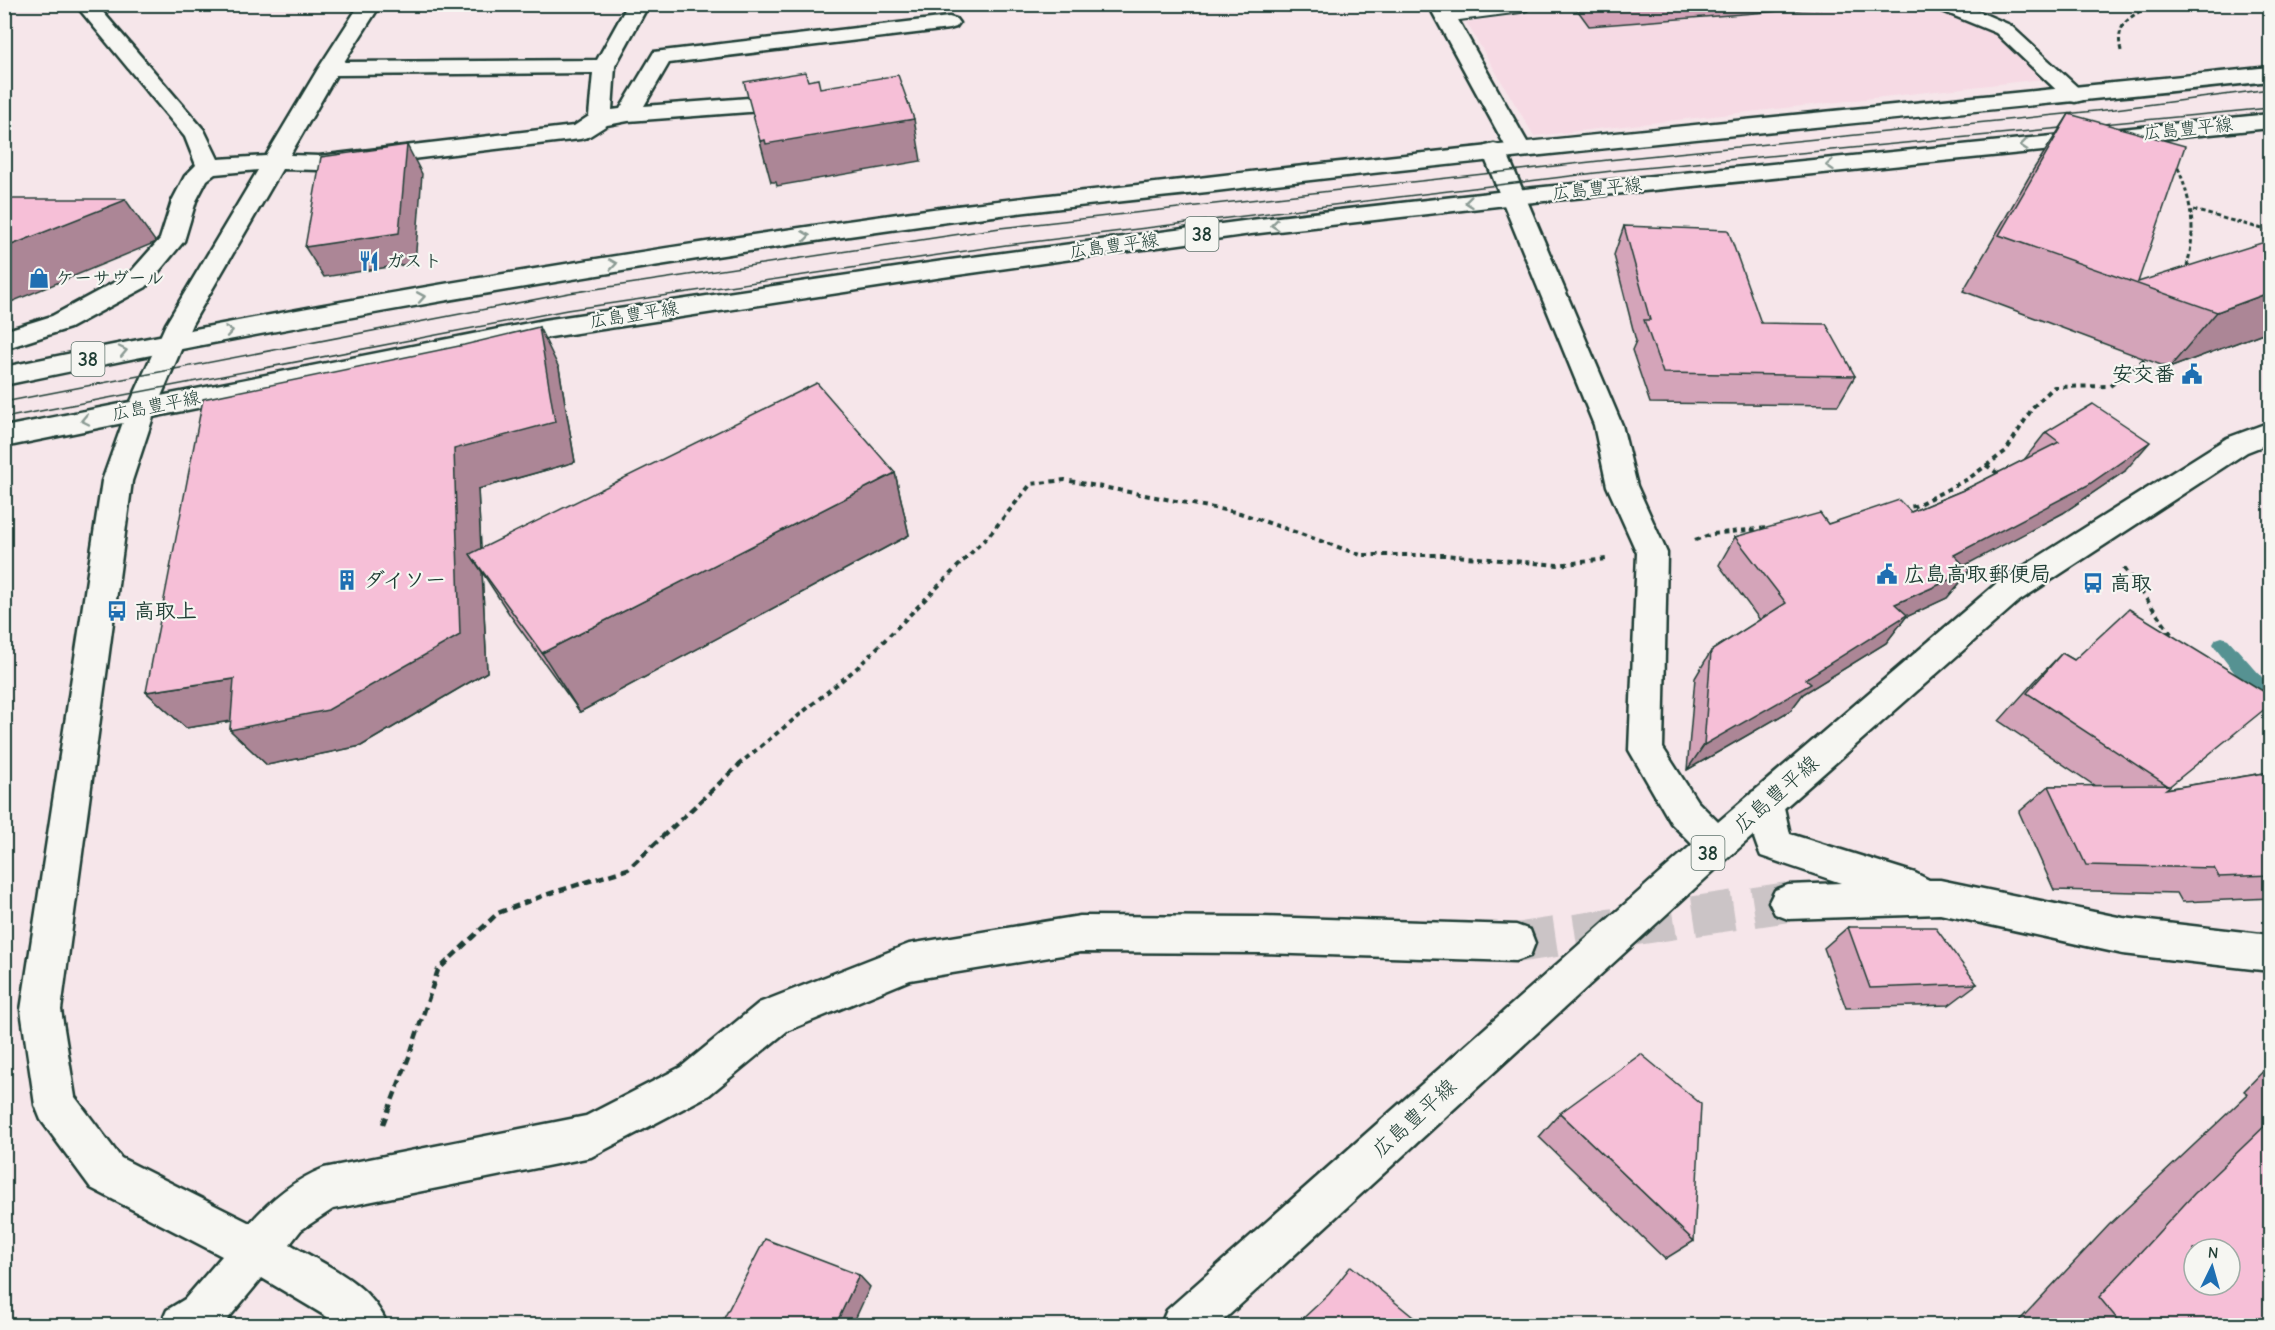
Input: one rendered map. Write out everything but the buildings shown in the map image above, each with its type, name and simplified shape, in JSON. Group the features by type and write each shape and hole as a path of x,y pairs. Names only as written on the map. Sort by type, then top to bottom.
{"street":[{"path":"85,4 196,135 209,167"},
{"path":"365,1326 345,1302 255,1249 105,1173 56,1105 41,1010 117,481 142,408 178,324 329,69 371,4"},
{"path":"600,119 604,66 639,4"},
{"path":"1942,4 2003,29 2075,95"},
{"path":"1441,11 1519,149"},
{"path":"628,114 662,57 949,23"},
{"path":"329,69 604,66"},
{"name":"38","path":"4,376 172,341 557,272 903,221 1494,151 2271,74"},
{"path":"4,340 61,322 137,281 172,241 184,201 197,176 209,167 275,162 319,163 580,132 600,119 628,114 762,104"},
{"name":"広島豊平線","path":"4,437 567,325 967,266 1251,227 1515,197 2271,121"},
{"path":"1494,151 1608,425 1622,486 1652,553 1646,750 1684,813 1717,845"},
{"name":"広島豊平線","path":"1184,1326 1764,803 2008,592 2237,445 2271,432"},
{"path":"1764,803 1774,845 1940,897 2123,936 2271,953"},
{"path":"1788,902 1940,897"},
{"path":"183,1326 201,1315 286,1215 324,1189 591,1136 695,1081 772,1017 909,962 1080,934 1260,935 1516,943"}],"lane":[{"path":"1441,11 1521,7 1522,4"}],"path":[{"path":"2124,57 2119,44 2120,32 2127,18 2154,4"},
{"path":"2176,162 2193,210 2193,249 2184,278"},
{"path":"2193,210 2271,231"},
{"path":"1892,511 1915,506 1968,479 2006,451 2033,407 2054,387 2110,386 2150,356"},
{"path":"1986,465 2006,479"},
{"path":"381,1128 409,1057 438,970 498,913 545,895 628,869 749,755 858,667 991,533 1031,484 1065,480 1240,513 1361,555 1444,555 1558,565 1652,553 1712,534 1774,528"},
{"path":"2122,565 2175,640"},
{"path":"2253,704 2271,718"}],"shaded area":[{"path":"1536,4 1924,5 1991,31 2043,79 1534,136 1466,22 1530,13 1537,10"}],"waterway":[{"path":"2222,644 2259,687 2270,696"}],"tunnel":[{"path":"1516,943 1788,902"}],"tram line":[{"path":"4,402 569,293 1000,228 1608,160 2115,109 2270,89"},
{"path":"4,418 567,310 1006,245 1612,171 2270,108"}],"place":[{"name":"ガスト","path":"369,261"},
{"name":"ケーサヴール","path":"39,278"},
{"name":"安交番","path":"2192,374"},
{"name":"広島高取郵便局","path":"1887,574"},
{"name":"ダイソー","path":"347,580"},
{"name":"高取","path":"2093,583"},
{"name":"高取上","path":"117,611"}]}
